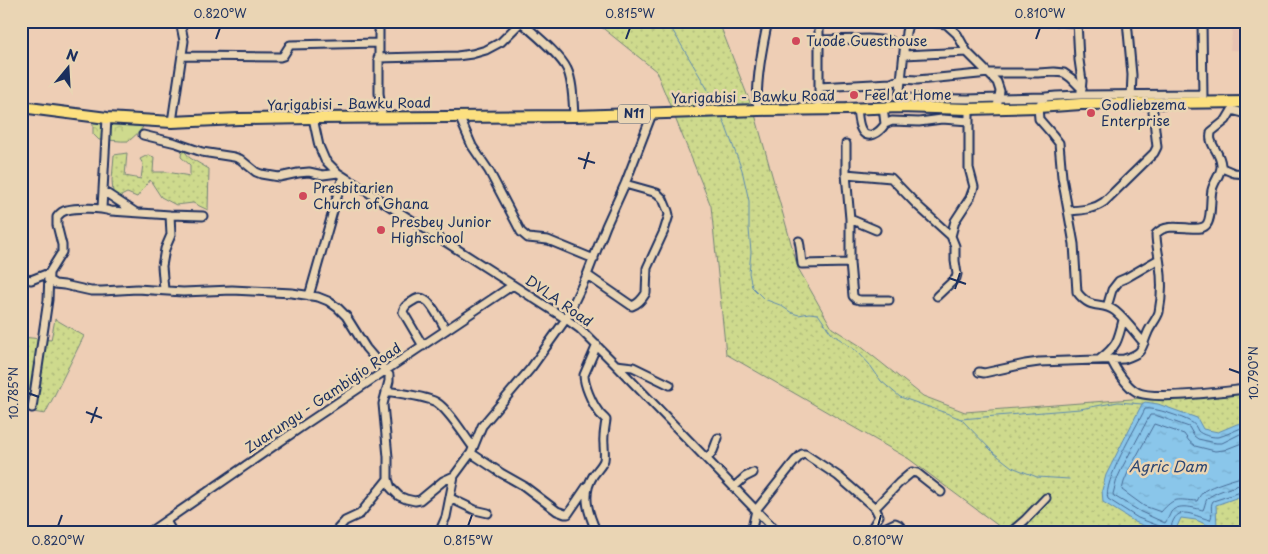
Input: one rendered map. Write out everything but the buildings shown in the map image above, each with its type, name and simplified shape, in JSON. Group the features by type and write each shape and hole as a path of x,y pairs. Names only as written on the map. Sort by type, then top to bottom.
{"highway":[{"name":"Yarigabisi - Bawku Road","path":"21,107 106,118 172,122 239,119 574,116 857,109 883,108 899,102 969,109 998,102 1038,106 1081,96 1152,102 1203,98 1247,102"}],"street":[{"path":"172,122 184,41 180,21"},
{"path":"379,21 379,93 382,117"},
{"path":"758,110 758,84 768,21"},
{"path":"819,21 819,109"},
{"path":"909,21 906,32 899,102 968,99 998,102 1046,97 1081,96"},
{"path":"920,21 946,24 956,34 967,52 989,73 999,86 998,102"},
{"path":"1058,21 1077,22 1082,81 1081,96"},
{"path":"1127,21 1132,75 1131,99 1203,98 1202,21"},
{"path":"378,58 472,54 486,50 501,42 520,22 556,55 567,69 570,78 574,116"},
{"path":"819,40 868,39 891,41"},
{"path":"182,56 280,57 283,56 290,45 379,43"},
{"path":"904,55 967,52"},
{"path":"819,87 891,83 901,79 917,80 989,73 1054,72 1064,73 1071,78 1081,96"},
{"path":"1046,97 1038,106 1039,119 1059,143 1062,177 1074,244 1077,292 1088,303 1107,306 1114,310 1144,343"},
{"path":"1068,211 1092,208 1104,202 1154,153 1157,146 1152,102"},
{"path":"883,108 885,124"},
{"path":"857,109 861,129 866,134 873,135 878,133 885,124 892,121 969,120"},
{"path":"937,296 956,278 955,246 952,236 955,221 973,193 974,187 969,168 969,109"},
{"path":"978,372 984,373 1025,364 1124,359 1135,356 1142,350 1150,327 1158,312 1161,288 1156,234 1164,228 1199,228 1207,224 1214,184 1222,168 1220,156 1211,140 1211,132 1226,120 1232,110 1247,114"},
{"path":"439,533 446,518 454,476 472,450 482,426 531,368 566,319 594,259 652,114"},
{"path":"459,116 472,146 489,171 521,232 528,238 548,240 594,259"},
{"path":"102,208 106,118"},
{"name":"DVLA Road","path":"313,118 319,146 326,160 341,174 580,329 778,533"},
{"path":"143,136 176,143 202,152 234,156 261,174 279,177 309,172 341,174 309,296"},
{"path":"846,144 853,296 860,300 888,300"},
{"path":"1222,168 1234,173 1247,174"},
{"path":"846,174 891,178 918,206 952,236"},
{"path":"587,275 632,306 640,301 646,293 647,268 664,231 668,211 663,199 657,193 625,184"},
{"path":"103,191 135,212"},
{"path":"32,408 48,300 49,276 62,252 57,225 57,217 61,212 67,209 102,208 170,215 203,216"},
{"path":"164,290 162,266 165,249 171,235 170,215"},
{"path":"850,219 876,230"},
{"path":"799,241 801,264 850,263"},
{"path":"1107,306 1112,290 1119,281 1159,259"},
{"path":"21,278 31,280 49,276"},
{"path":"49,276 55,284 91,291 137,289 183,292 232,290 292,293 328,302 340,310 352,324 366,348 389,375 383,407 388,457 388,479 391,488 399,496 415,501 420,500 443,481 454,476"},
{"name":"Zuarungu - Gambigio Road","path":"148,533 307,423 513,285"},
{"path":"423,346 403,312 405,306 417,298 428,301 446,330"},
{"path":"1100,359 1112,350 1119,338 1123,320"},
{"path":"386,391 436,402 446,411 472,450 501,473 524,486 561,513 568,514 604,461 606,420 598,410 584,380 584,375 597,345"},
{"path":"1111,359 1114,368 1129,386 1137,392 1144,394 1164,396 1247,389"},
{"path":"616,365 633,367 670,386"},
{"path":"707,459 713,451 718,438"},
{"path":"751,533 756,510 802,454 805,454 838,476 875,508 879,516 869,533"},
{"path":"875,508 912,472 917,473 941,492"},
{"path":"734,487 745,477 753,473"},
{"path":"334,533 345,521 360,514 388,479"},
{"path":"589,484 587,492 588,507 597,533"},
{"path":"450,498 475,510 488,513"},
{"path":"1010,533 1046,498"},
{"path":"166,521 173,533"},
{"path":"874,533 898,523 906,533"}],"shaded area":[{"path":"1225,21 1247,21 1247,51 1230,50 1233,24"}],"green space":[{"path":"594,21 715,21 722,30 756,118 798,268 832,328 859,345 923,396 965,412 1247,390 1247,533 1008,533 909,459 726,354 711,206 656,71"},
{"path":"96,121 127,122 134,126 144,125 129,141 99,140 93,134 93,124"},
{"path":"182,148 190,158 209,169 208,210 193,203 176,205 161,197 150,180 137,197 127,193 119,197 113,194 114,155 127,153 125,176 141,179 143,164 140,159 148,155 154,157 153,172 167,172 190,176 190,165 181,157"},
{"path":"55,319 84,336 45,414 21,410 21,336 51,340"}],"water":[{"name":"Agric Dam","path":"1145,402 1158,404 1197,418 1203,429 1218,432 1247,421 1247,494 1216,505 1217,529 1196,520 1181,518 1174,533 1162,533 1135,522 1103,502 1102,490 1106,475 1142,404"}],"waterway":[{"path":"667,21 717,105"},
{"path":"723,119 742,170 749,201 751,252 749,273 752,287 764,299 780,305 792,313 799,315 818,314 831,333 858,352 881,381 900,397 961,419 1080,409 1118,402 1142,404"},
{"path":"961,419 994,453 1012,467 1037,477 1069,479"}],"place":[{"name":"Tuode Guesthouse","path":"796,41"},
{"name":"Feel at Home","path":"854,95"},
{"name":"Godliebzema Enterprise","path":"1091,113"},
{"name":"Presbitarien Church of Ghana","path":"303,196"},
{"name":"Presbey Junior Highschool","path":"381,230"}]}
